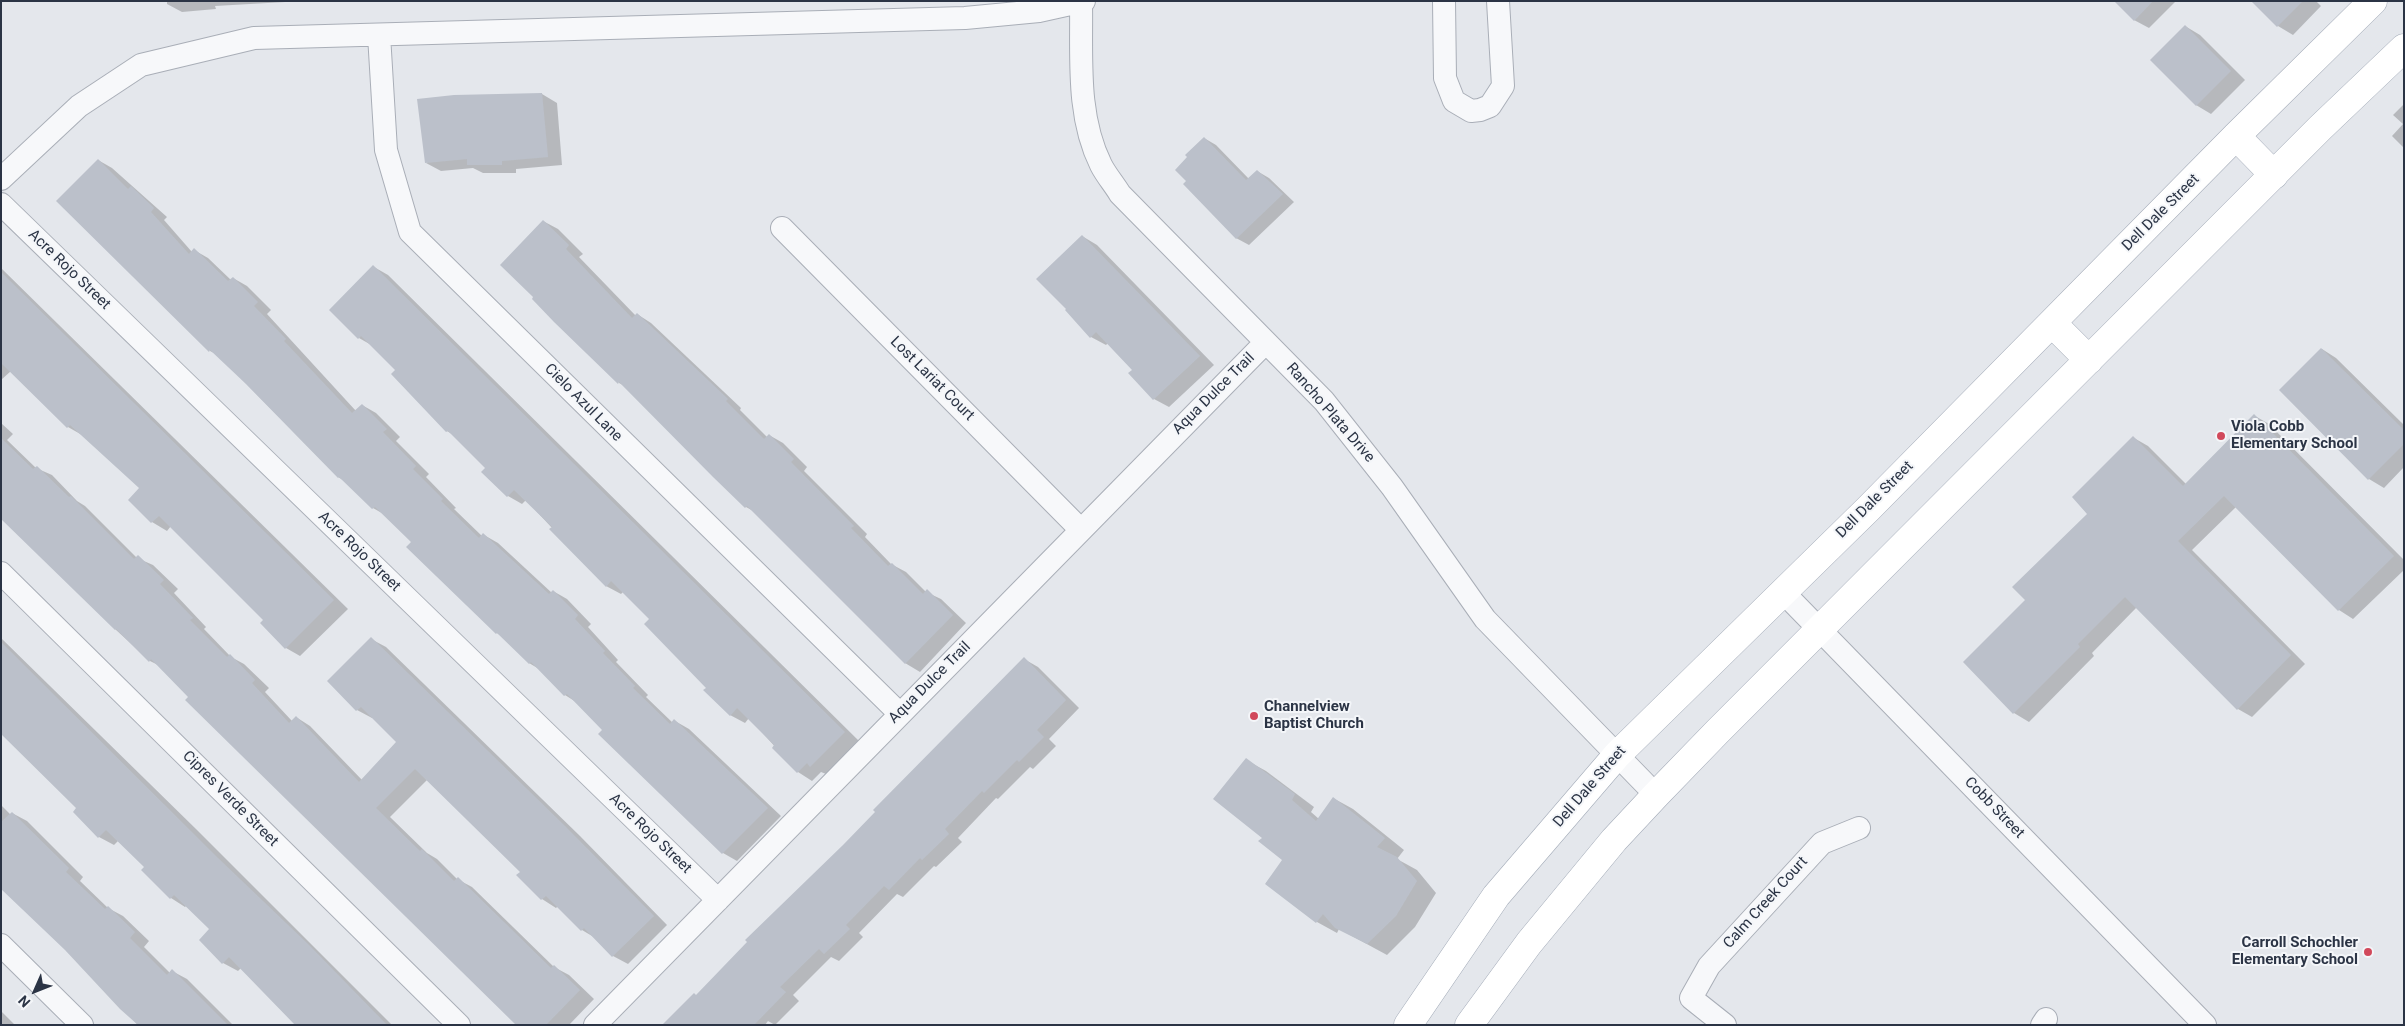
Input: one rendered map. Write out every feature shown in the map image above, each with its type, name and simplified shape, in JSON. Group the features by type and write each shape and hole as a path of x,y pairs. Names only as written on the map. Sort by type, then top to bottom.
{"main road":[{"name":"Dell Dale Street","path":"1408,1025 1496,896 1617,755 1783,592 2236,136 2373,1"},
{"path":"1469,1025 1529,943 1614,840 1656,796 2274,175 2404,48"},
{"path":"2236,136 2274,175"},
{"path":"2052,323 2089,360"}],"street":[{"path":"1444,1 1445,78 1454,101 1471,111 1490,106 1503,86 1498,1"},
{"path":"1,179 79,106 141,65 254,38 964,18 1039,11 1082,2"},
{"name":"Rancho Plata Drive","path":"1082,2 1082,95 1088,127 1101,165 1120,194 1324,402 1392,487 1484,619 1656,796"},
{"name":"Cielo Azul Lane","path":"379,34 386,150 410,232 900,714"},
{"name":"Acre Rojo Street","path":"1,204 718,900"},
{"name":"Lost Lariat Court","path":"782,228 1081,530"},
{"name":"Aqua Dulce Trail","path":"595,1025 1266,342"},
{"name":"Cipres Verde Street","path":"1,573 459,1025"},
{"name":"Cobb Street","path":"1783,592 2205,1025"},
{"name":"Calm Creek Court","path":"1725,1025 1691,998 1709,966 1822,843 1858,828"},
{"path":"1,946 82,1025"}],"building":[{"path":"2114,1 2153,1 2134,21"},
{"path":"2251,1 2303,1 2277,27"},
{"path":"2185,25 2231,71 2196,106 2150,60"},
{"path":"542,93 548,157 502,161 502,165 467,165 467,159 425,163 417,99 454,95"},
{"path":"1204,137 1246,180 1257,170 1283,194 1236,239 1183,184 1186,181 1175,170 1187,157 1185,155"},
{"path":"98,159 128,189 131,186 154,208 151,212 189,254 194,248 228,281 233,277 258,302 254,306 286,339 284,341 352,413 362,404 387,429 383,432 416,466 413,469 443,499 441,501 479,538 483,533 549,594 553,590 578,615 575,619 605,651 603,653 635,686 633,688 670,724 674,719 768,808 722,854 598,734 602,730 567,694 564,696 531,662 529,664 496,634 406,547 411,542 375,507 372,509 338,478 246,384 210,350 209,352 56,201"},
{"path":"543,220 569,245 566,249 632,318 637,313 728,399 726,401 764,439 769,434 794,459 791,462 854,526 851,528 888,566 892,563 923,594 927,589 953,615 905,664 747,506 745,508 619,382 618,384 554,322 532,299 533,297 500,265"},
{"path":"1082,235 1200,356 1153,400 1128,373 1132,370 1096,332 1090,338 1066,309 1036,279"},
{"path":"373,265 845,732 810,767 807,763 797,773 772,748 774,745 737,708 730,716 703,690 706,688 644,624 649,619 611,581 606,587 549,529 552,527 514,490 507,497 481,472 485,468 448,431 446,432 391,374 395,370 361,336 358,339 329,310"},
{"path":"1,272 334,600 285,649 260,623 263,620 159,516 151,523 128,500 139,488 70,425 67,428 1,363"},
{"path":"2321,348 2404,430 2404,444 2368,480 2279,390"},
{"path":"2254,414 2394,556 2338,611 2224,496 2178,541 2291,655 2237,710 2125,597 2078,644 2080,647 2013,714 1963,662 2025,600 2012,587 2087,514 2072,497 2133,436 2183,486"},
{"path":"1,438 33,469 37,466 69,497 71,496 134,559 138,555 164,580 160,584 193,618 190,620 227,657 230,654 255,680 252,683 289,723 296,716 359,782 396,742 361,707 356,711 327,681 371,637 565,826 654,916 612,957 584,928 581,931 546,896 541,900 516,875 520,872 415,769 376,808 454,881 458,877 551,968 554,965 580,990 546,1025 516,1025 185,700 188,697 151,659 149,662 1,519"},
{"path":"1,642 218,858 309,945 387,1025 295,1025 229,957 222,964 199,940 209,929 174,895 170,899 141,870 144,867 106,830 98,838 73,812 76,808 1,734"},
{"path":"1024,657 1066,700 1037,730 1044,737 1019,762 1017,760 984,793 982,791 945,829 949,834 922,860 920,858 889,890 884,886 846,925 850,929 824,954 819,949 780,987 786,992 754,1025 662,1025 694,993 696,995 747,942 745,940 843,845 875,812 873,810"},
{"path":"1246,758 1295,794 1292,800 1316,821 1333,797 1385,838 1377,847 1397,857 1417,881 1396,916 1367,944 1335,928 1323,914 1316,923 1265,884 1282,860 1258,841 1262,838 1213,799"},
{"path":"12,812 69,868 66,872 105,909 108,906 135,932 130,938 167,975 172,969 228,1025 138,1025 120,1009 65,950 1,889 1,822"}],"place":[{"name":"Viola Cobb Elementary School","path":"2221,436"},
{"name":"Channelview Baptist Church","path":"1254,716"},
{"name":"Carroll Schochler Elementary School","path":"2368,952"}]}
